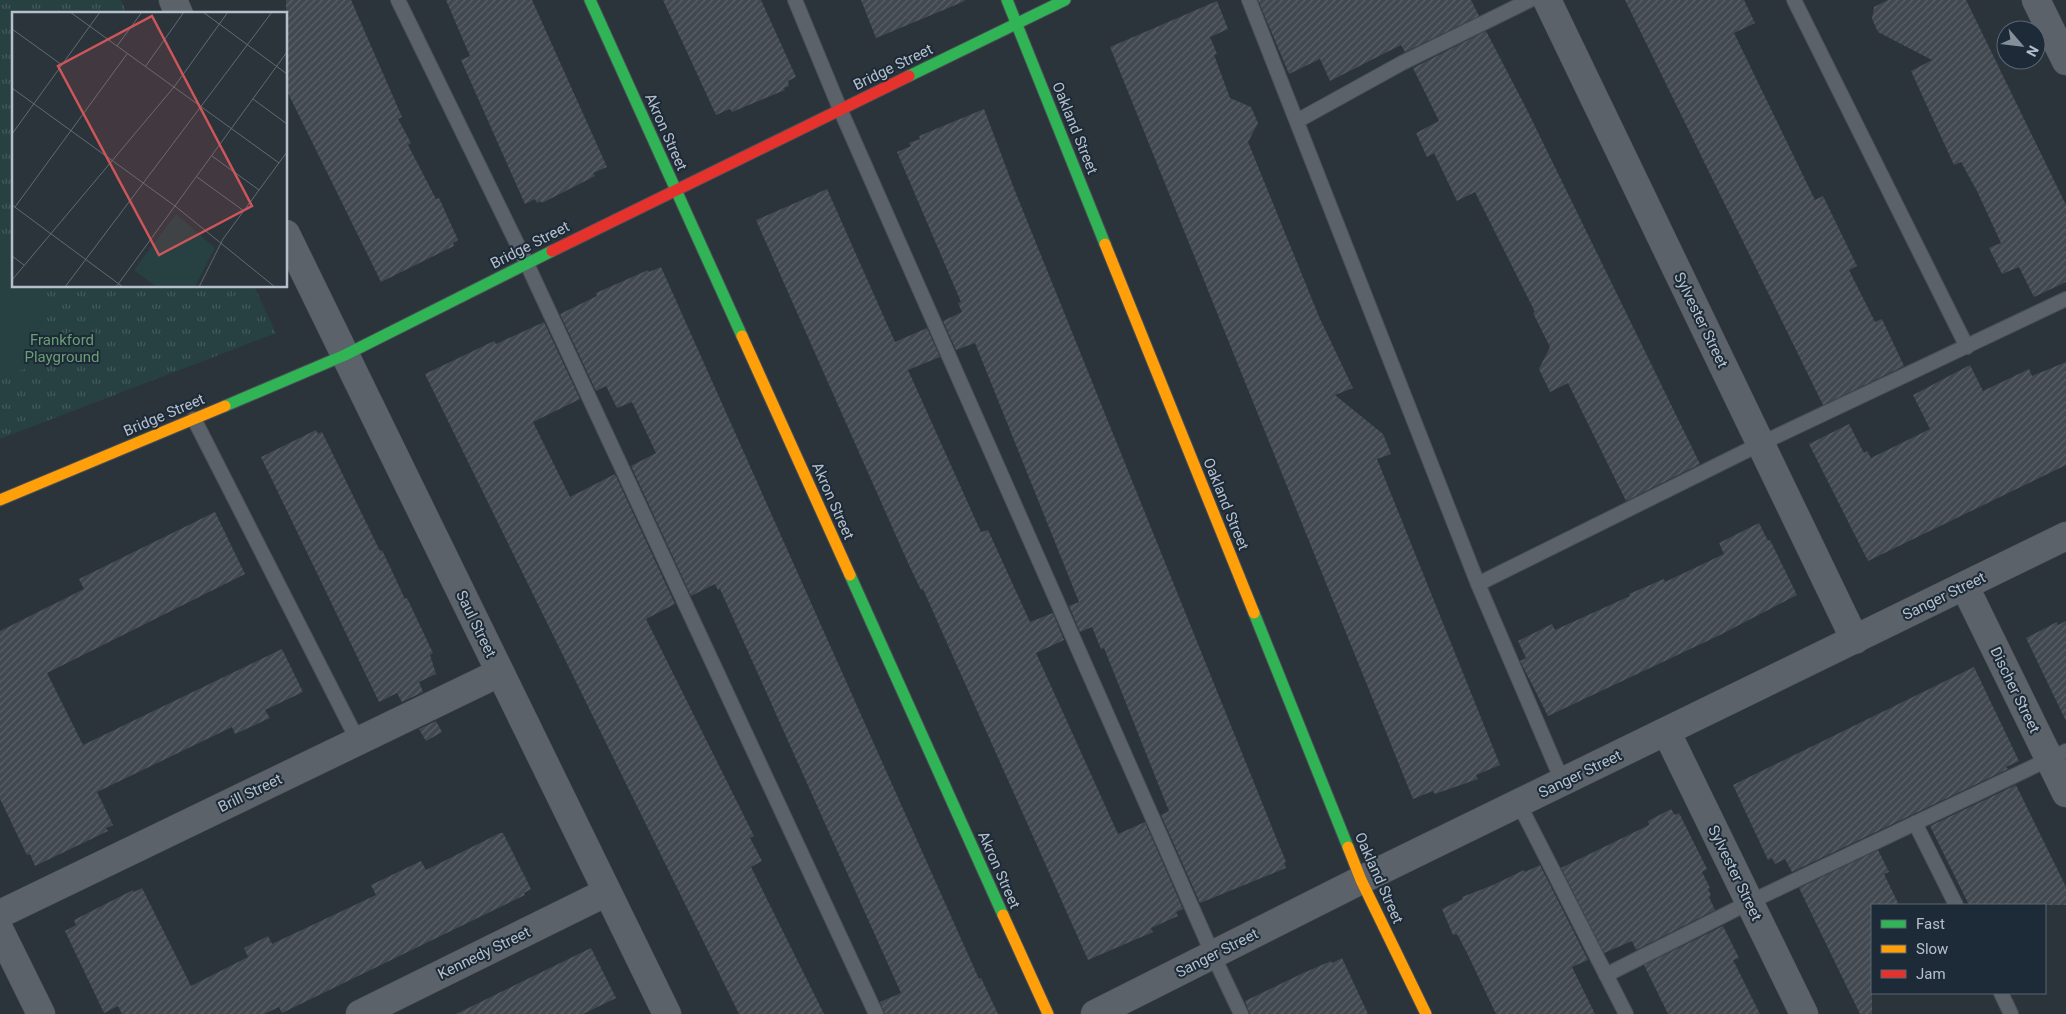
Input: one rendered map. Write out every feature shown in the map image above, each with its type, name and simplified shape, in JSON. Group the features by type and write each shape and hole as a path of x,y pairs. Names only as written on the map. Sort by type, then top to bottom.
{"street":[{"path":"173,0 178,12"},
{"name":"Akron Street","path":"590,0 1048,1014"},
{"name":"Oakland Street","path":"1007,0 1361,880 1426,1014"},
{"name":"Bridge Street","path":"0,500 345,355 676,189 1065,0"},
{"name":"Sylvester Street","path":"1547,0 1855,640"},
{"path":"2036,0 2058,27 2066,61"},
{"name":"Saul Street","path":"288,238 667,1014"},
{"name":"Sanger Street","path":"1096,1014 1361,880 1666,733 2066,536"},
{"name":"Discher Street","path":"1965,587 2058,755 2066,793"},
{"name":"Brill Street","path":"0,914 499,672"},
{"name":"Sylvester Street","path":"1666,733 1804,1014"},
{"name":"Kennedy Street","path":"360,1014 607,892"},
{"path":"0,931 41,1014"}],"lane":[{"path":"398,0 527,264 876,1014"},
{"path":"795,0 840,109 1212,955 1241,1014"},
{"path":"1250,0 1478,584 1562,783"},
{"path":"1297,121 1402,63 1530,0"},
{"path":"1794,0 1967,346"},
{"path":"1478,584 1760,444 2066,299"},
{"path":"194,419 358,741"},
{"path":"1606,975 1750,902 2058,755"},
{"path":"1519,804 1626,1014"},
{"path":"1915,824 1955,904"},
{"path":"2001,994 2011,1014"}],"green space":[{"name":"Frankford Playground","path":"0,0 121,0 126,12 12,12 12,288 255,288 276,333 0,439"},
{"path":"0,232 12,246 12,288 36,288 41,300 40,340 27,368 0,378"}],"building":[{"path":"286,0 351,0 402,117 398,119 411,143 408,145 436,199 439,198 458,240 453,243 454,246 381,282 288,93 288,12 286,12"},
{"path":"446,0 532,0 607,167 593,173 595,176 542,203 541,201 537,203 535,199 525,204 461,60 470,56"},
{"path":"663,0 761,0 796,77 788,81 789,86 784,88 785,90 732,112 730,109 716,115"},
{"path":"861,0 964,0 965,1 876,38"},
{"path":"1258,0 1471,0 1479,16 1405,52 1401,45 1330,81 1320,59 1289,74"},
{"path":"1625,0 1744,0 1755,23 1734,33 1815,200 1823,196 1857,266 1849,270 1875,322 1882,319 1904,366 1823,405"},
{"path":"1888,0 1966,0 1996,62 1996,70 2000,70 2066,205 2066,282 2034,297 2019,267 2002,274 1989,248 2001,243 1977,191 1961,162 1954,165 1911,71 1932,60 1878,32 1872,19 1874,7"},
{"path":"1217,1 1228,29 1210,37 1217,54 1214,55 1230,98 1251,107 1258,123 1248,142 1320,319 1353,388 1335,395 1383,434 1391,454 1377,459 1500,765 1476,775 1478,779 1435,794 1433,791 1413,799 1110,47"},
{"path":"1486,31 1527,110 1700,464 1626,501 1568,383 1550,392 1539,369 1550,347 1533,313 1535,312 1475,192 1457,201 1434,153 1427,157 1416,133 1439,121 1413,68"},
{"path":"984,109 1015,191 1286,862 1284,863 1286,868 1200,903 1161,815 1169,811 1104,648 1101,649 1092,627 1080,632 1069,606 1079,602 975,343 956,350 943,321 962,312 958,303 961,302 897,152 911,146 909,143 920,139 919,136"},
{"path":"827,189 895,342 927,328 940,357 908,370 981,532 988,530 1030,622 1053,613 1064,640 1036,653 1118,834 1145,822 1183,909 1176,912 1178,916 1151,928 1153,932 1088,960 923,589 921,590 909,565 756,220"},
{"path":"661,267 979,979 981,978 998,1014 885,1014 880,1002 901,993 720,589 718,590 715,584 691,596 631,466 656,453 632,402 617,408 606,386 596,391 560,314 597,296 596,293 648,270 649,272"},
{"path":"544,322 580,399 533,422 570,497 615,474 675,604 646,619 754,836 750,838 762,861 751,867 824,1014 739,1014 425,374 494,341 496,344"},
{"path":"2066,362 2066,465 1868,561 1809,444 1849,424 1864,453 1867,451 1871,458 1930,429 1913,395 1970,365 1983,391 2029,369 2032,376"},
{"path":"316,430 318,434 322,432 380,551 382,550 405,599 407,598 433,653 430,655 436,674 419,682 423,692 402,702 397,693 379,702 261,457"},
{"path":"215,512 245,574 47,673 83,745 282,649 303,692 265,710 270,718 235,734 232,727 97,792 113,825 106,828 108,831 35,866 30,854 27,855 0,799 0,631 84,589 79,579"},
{"path":"1759,523 1768,541 1770,540 1797,595 1720,635 1548,716 1520,661 1526,658 1518,641 1552,624 1555,630 1630,596 1629,594 1664,579 1665,582 1724,554 1719,543"},
{"path":"2066,621 2066,721 2026,638 2057,622 2058,625"},
{"path":"1974,667 2019,761 2006,767 2008,769 1792,872 1785,859 1775,864 1772,858 1768,860 1733,785"},
{"path":"436,721 442,732 426,741 419,729"},
{"path":"2016,785 2066,887 2066,905 1969,904 1930,826"},
{"path":"1671,809 1675,815 1679,813 1707,869 1702,872 1710,888 1708,889 1711,895 1709,897 1715,910 1636,950 1632,941 1604,953 1561,868 1649,825 1648,821"},
{"path":"503,833 531,889 524,893 525,895 282,1013 279,1007 264,1014 122,1014 118,1006 104,1013 65,931 76,925 74,920 133,890 134,892 142,888 191,986 248,957 244,948 268,936 272,944 376,895 371,885 421,861 426,870"},
{"path":"1878,850 1889,872 1884,874 1899,904 1871,904 1872,1014 1860,1014 1799,888"},
{"path":"1540,865 1588,960 1572,967 1595,1014 1496,1014 1457,934 1453,935 1442,909 1463,899 1462,897"},
{"path":"1723,926 1739,958 1733,960 1760,1014 1668,1014 1644,965"},
{"path":"591,948 616,998 583,1014 456,1014"},
{"path":"1342,958 1368,1014 1250,1014 1245,1001 1301,974"}],"traffic: fast":[{"path":"590,0 742,336"},
{"path":"1007,0 1105,244"},
{"path":"909,76 1065,0"},
{"path":"225,406 345,355 552,251"},
{"path":"850,575 1003,915"},
{"path":"1254,613 1348,847"}],"traffic: slow":[{"path":"1105,244 1254,613"},
{"path":"742,336 850,575"},
{"path":"0,500 225,406"},
{"path":"1348,847 1361,880 1426,1014"},
{"path":"1003,915 1048,1014"}],"traffic: jam":[{"path":"552,251 909,76"}]}
